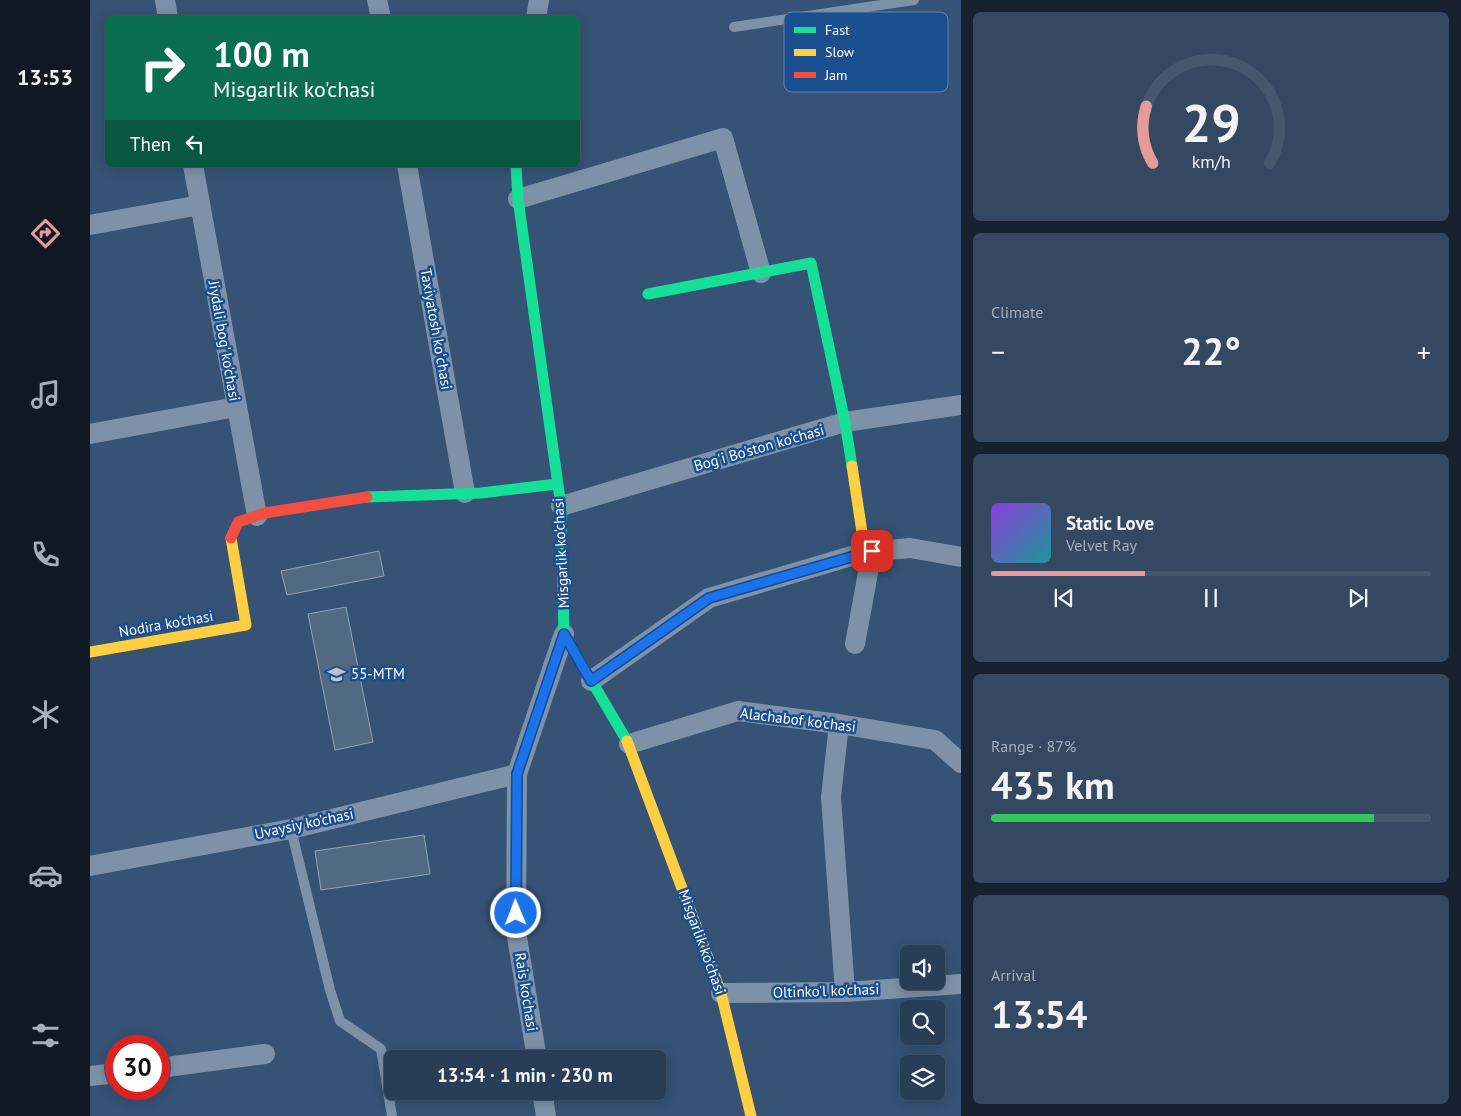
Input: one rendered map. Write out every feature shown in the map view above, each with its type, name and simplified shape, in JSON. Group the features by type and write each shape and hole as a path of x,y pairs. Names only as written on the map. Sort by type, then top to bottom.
{"street":[{"path":"165,0 168,15"},
{"path":"377,0 380,15"},
{"path":"536,15 539,0"},
{"path":"518,199 723,138 761,273"},
{"name":"Jiydali bog' ko'chasi","path":"193,167 257,516"},
{"name":"Taxiyatosh koʻchasi","path":"407,167 465,493"},
{"name":"Misgarlik ko'chasi","path":"516,167 518,199 561,506 564,634 629,744 721,993 751,1116"},
{"path":"90,225 200,205"},
{"path":"648,294 811,263 845,422 868,552 856,644"},
{"name":"Bog'i Bo'ston ko'chasi","path":"561,506 845,422 961,405"},
{"path":"90,434 236,407"},
{"path":"257,516 378,495 465,493 557,484"},
{"name":"Nodira ko'chasi","path":"90,652 246,625 231,537 238,522 257,516"},
{"path":"591,681 709,598 868,552 910,548 961,557"},
{"name":"Rais ko'chasi","path":"535,1050 516,931 517,774 564,634"},
{"name":"Alachabof ko'chasi","path":"629,744 738,711 839,724 935,740 961,763"},
{"path":"839,724 831,796 845,992"},
{"name":"Uvaysiy ko'chasi","path":"90,866 291,829 517,774"},
{"name":"Oltinko'l ko'chasi","path":"721,993 845,992 961,984"},
{"path":"170,1067 265,1054"},
{"path":"90,1076 105,1074"},
{"path":"543,1100 546,1116"}],"lane":[{"path":"834,12 914,0"},
{"path":"734,27 784,20"},
{"path":"291,829 330,990 340,1021 382,1049 392,1116"}],"building":[{"path":"379,551 384,576 287,595 281,571"},
{"path":"346,607 373,742 335,750 308,614"},
{"path":"424,835 430,874 321,890 315,851"}],"traffic: fast":[{"path":"516,167 518,199 561,506 564,634 627,741"},
{"path":"648,294 811,263 845,422 852,466"},
{"path":"367,497 481,493 557,484"}],"traffic: slow":[{"path":"852,466 865,552"},
{"path":"90,652 246,625 231,538"},
{"path":"627,741 721,993 751,1116"}],"traffic: jam":[{"path":"231,538 238,522 265,513 367,497"}],"place":[{"name":"55-МТМ","path":"337,674"}],"route":[{"path":"516,913 517,774 564,634 591,681 709,598 872,551"}]}
